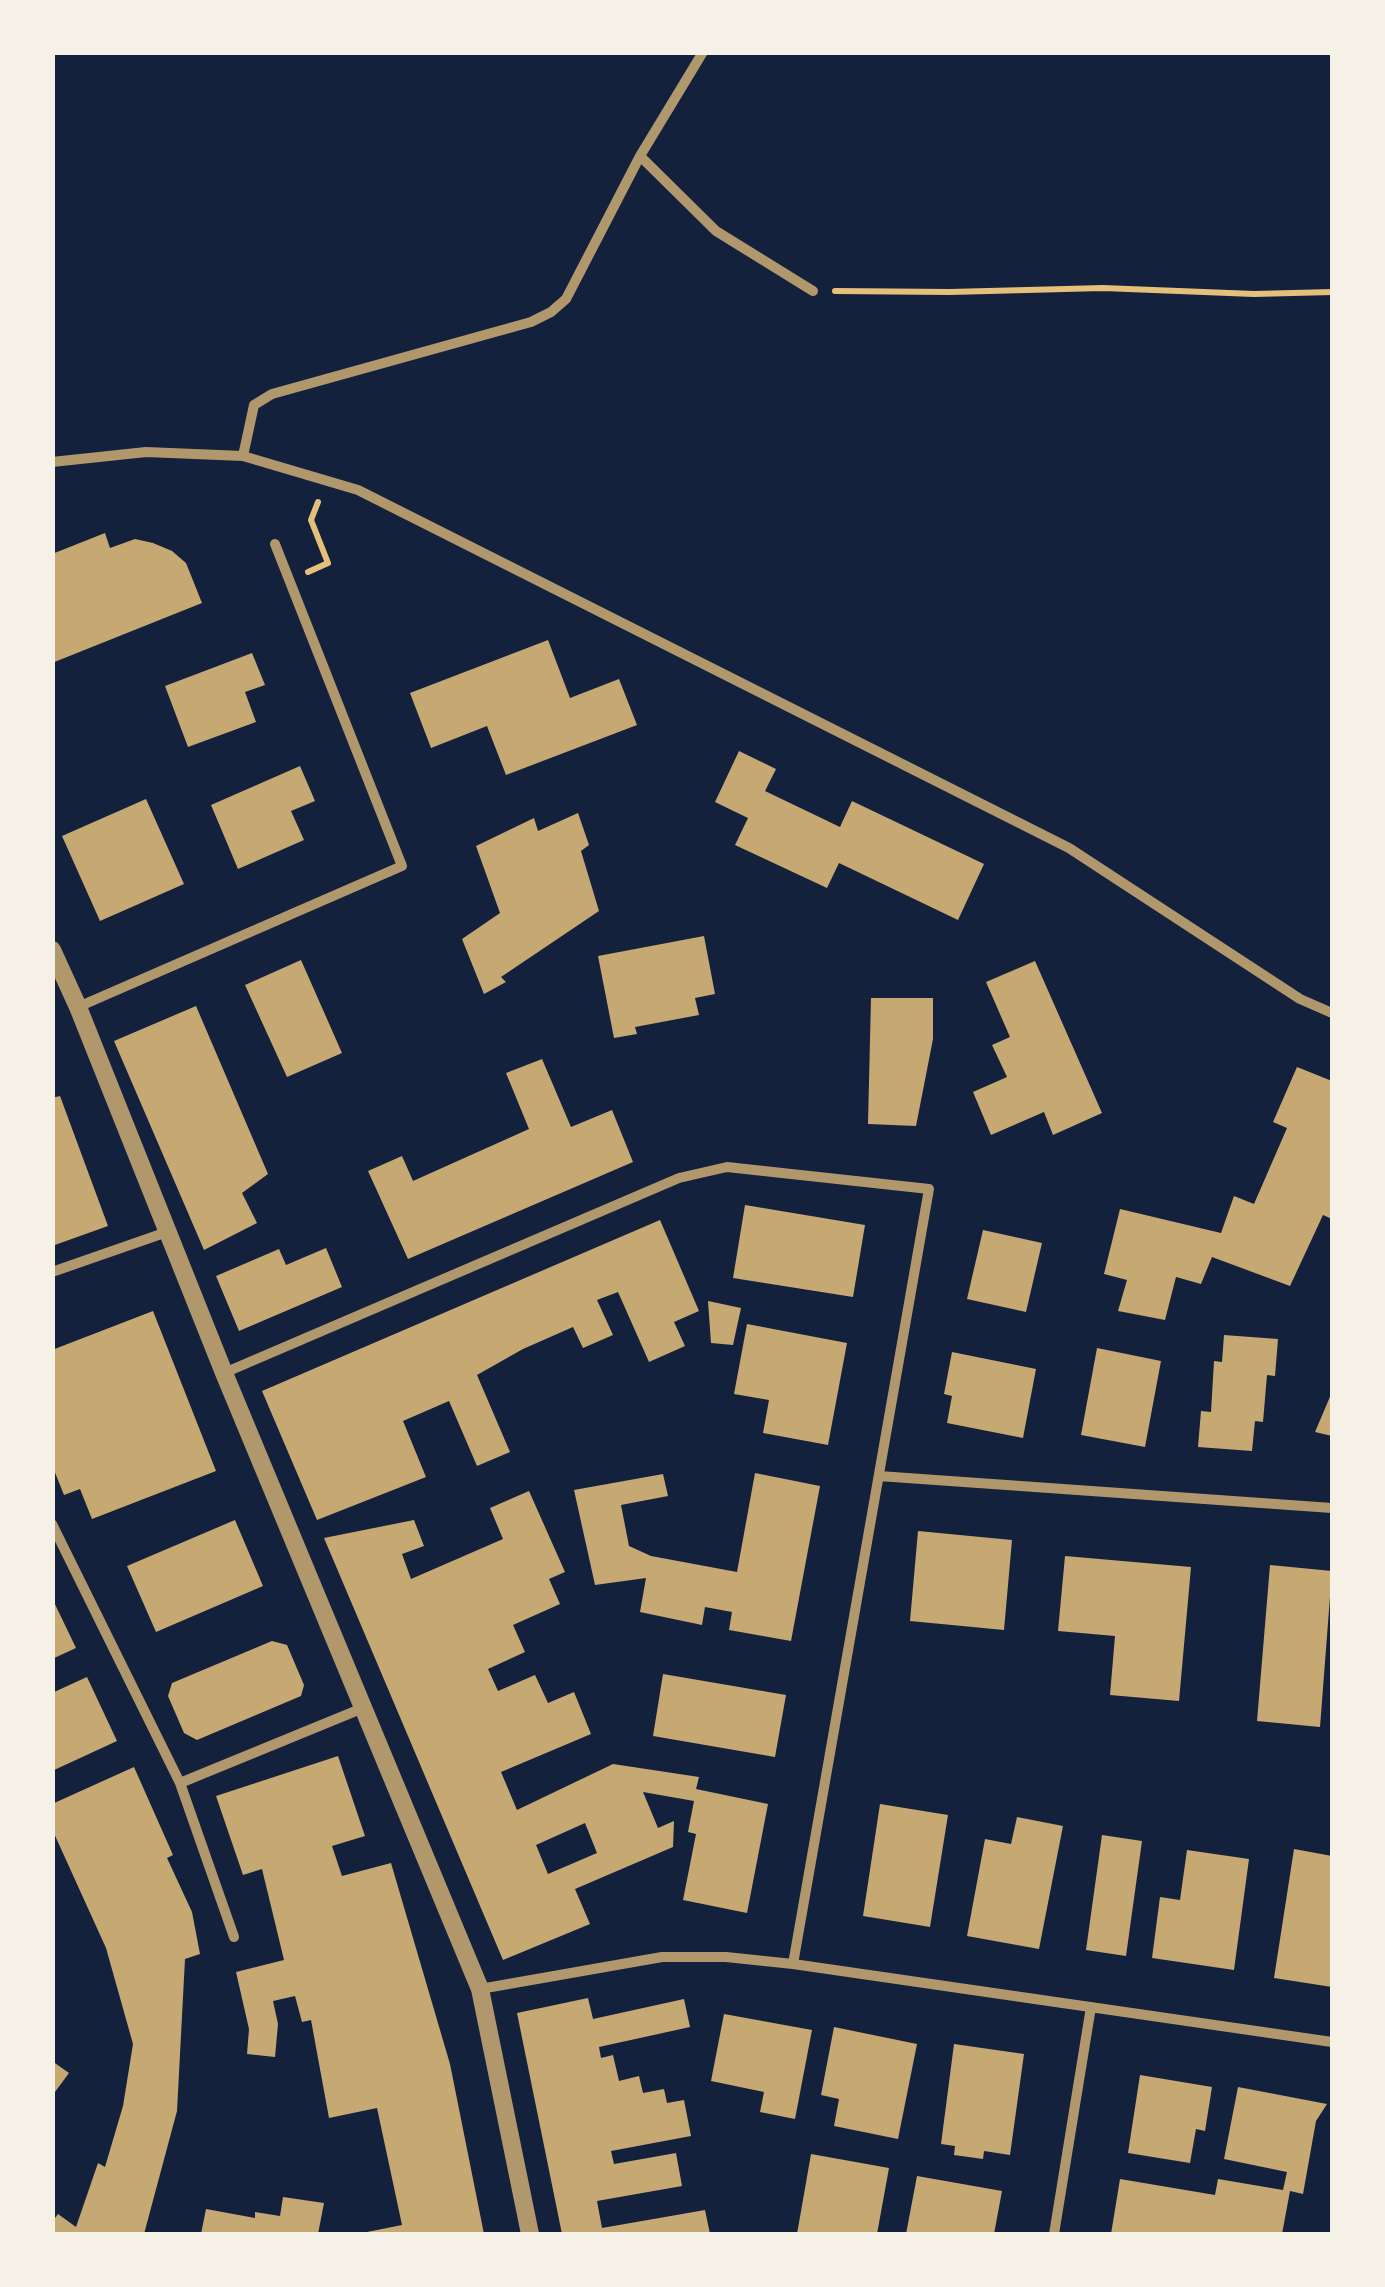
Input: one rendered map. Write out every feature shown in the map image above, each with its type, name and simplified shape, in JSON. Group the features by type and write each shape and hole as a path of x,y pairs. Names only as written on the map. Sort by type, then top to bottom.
{"street":[{"path":"243,456 254,405 272,394 531,322 566,299 640,156 703,52"},
{"path":"640,156 716,230 814,291"},
{"path":"54,462 146,452 243,456 358,490 1069,848 1300,999 1332,1012"},
{"path":"78,1007 402,866 275,544"},
{"path":"52,950 480,1989 530,2234"},
{"path":"224,1373 679,1178 727,1167 929,1189 793,1964"},
{"path":"52,1272 168,1232"},
{"path":"878,1476 1332,1508"},
{"path":"52,1524 180,1783 234,1937"},
{"path":"180,1783 363,1708"},
{"path":"480,1989 662,1957 726,1957 1332,2042"},
{"path":"1054,2234 1091,2006"}],"path":[{"path":"814,291 1103,288 1254,294 1332,292"},
{"path":"288,580 328,563 311,520 326,480"}],"building":[{"path":"105,533 110,548 135,539 172,551 186,563 202,603 52,663 52,554"},
{"path":"548,640 570,698 619,679 637,725 506,775 487,726 431,748 410,693"},
{"path":"252,653 265,685 245,692 256,722 188,747 165,686"},
{"path":"739,751 776,769 765,791 840,827 852,801 984,864 958,920 839,863 827,888 735,845 748,818 715,802"},
{"path":"300,766 315,801 291,811 304,840 238,869 211,805"},
{"path":"146,799 184,884 100,921 62,836"},
{"path":"578,813 589,845 581,851 599,911 501,977 506,982 484,994 462,939 500,913 476,846 534,818 538,831"},
{"path":"704,936 715,994 695,998 699,1015 635,1027 637,1034 614,1038 598,956"},
{"path":"301,960 342,1053 287,1077 245,985"},
{"path":"1035,961 1102,1113 1053,1135 1044,1112 991,1135 973,1092 1007,1077 992,1045 1010,1037 986,982"},
{"path":"871,998 933,998 933,1039 916,1126 868,1124"},
{"path":"196,1006 268,1174 242,1193 257,1223 204,1250 114,1041"},
{"path":"542,1059 571,1127 612,1110 633,1162 408,1259 368,1171 402,1156 413,1181 529,1129 506,1073"},
{"path":"1297,1067 1332,1081 1332,1219 1323,1215 1290,1286 1212,1257 1201,1284 1176,1277 1165,1320 1118,1311 1127,1280 1104,1274 1120,1209 1221,1233 1234,1196 1254,1204 1287,1128 1273,1122"},
{"path":"60,1096 108,1226 52,1246 52,1098"},
{"path":"745,1205 865,1225 853,1297 733,1278"},
{"path":"660,1220 699,1311 674,1322 685,1346 649,1362 618,1292 597,1300 613,1335 583,1348 573,1327 477,1375 510,1452 477,1466 449,1401 403,1421 426,1477 317,1520 262,1391"},
{"path":"983,1230 1042,1243 1026,1312 967,1299"},
{"path":"326,1248 342,1287 239,1331 216,1276 279,1249 286,1265"},
{"path":"708,1301 741,1308 733,1345 711,1343"},
{"path":"153,1311 216,1471 92,1519 80,1489 64,1495 52,1465 52,1350"},
{"path":"747,1324 847,1343 828,1445 763,1433 769,1400 734,1394"},
{"path":"1224,1335 1278,1339 1275,1376 1267,1375 1263,1422 1255,1421 1252,1451 1198,1447 1201,1411 1211,1412 1214,1361 1222,1362"},
{"path":"1097,1348 1161,1361 1145,1447 1081,1435"},
{"path":"952,1352 1036,1369 1023,1438 947,1423 952,1396 944,1394"},
{"path":"1332,1392 1332,1436 1315,1432"},
{"path":"755,1473 820,1486 791,1641 729,1630 732,1612 705,1607 702,1625 640,1612 646,1578 595,1585 574,1490 663,1474 668,1496 621,1505 629,1546 651,1556 737,1572"},
{"path":"529,1491 565,1572 549,1579 560,1604 513,1625 525,1652 488,1669 498,1691 535,1675 548,1703 574,1692 591,1734 501,1772 517,1810 613,1764 699,1777 696,1789 768,1804 747,1913 683,1900 696,1834 688,1832 694,1801 643,1792 658,1828 674,1821 673,1847 575,1889 590,1924 503,1960 324,1538 414,1520 424,1546 402,1554 411,1579 503,1539 490,1508","holes":["585,1823 597,1853 548,1874 536,1845"]},
{"path":"235,1520 263,1586 156,1632 127,1566"},
{"path":"918,1531 1012,1540 1004,1630 910,1621"},
{"path":"1065,1556 1191,1567 1179,1701 1110,1695 1115,1636 1058,1631"},
{"path":"1270,1565 1332,1571 1320,1727 1257,1721"},
{"path":"52,1598 76,1648 52,1659"},
{"path":"272,1641 287,1645 304,1685 301,1696 197,1740 184,1733 168,1696 172,1683"},
{"path":"663,1674 786,1695 775,1757 653,1736"},
{"path":"87,1677 117,1741 52,1771 52,1693"},
{"path":"338,1756 365,1836 332,1846 342,1876 391,1863 450,2064 484,2234 362,2233 402,2225 377,2108 329,2118 311,2020 302,2022 295,1996 273,2001 278,2024 275,2057 247,2054 249,2029 236,1972 284,1960 262,1869 243,1875 216,1796"},
{"path":"134,1767 173,1855 167,1858 192,1912 200,1954 185,1959 177,2111 144,2234 52,2234 52,2222 58,2214 76,2227 98,2163 105,2167 123,2106 133,2044 106,1948 52,1829 52,1804"},
{"path":"880,1804 948,1815 930,1927 863,1916"},
{"path":"1017,1817 1063,1826 1039,1949 967,1936 985,1839 1011,1844"},
{"path":"1102,1835 1142,1841 1126,1956 1086,1950"},
{"path":"1294,1849 1332,1856 1332,1987 1274,1978"},
{"path":"1187,1850 1249,1859 1234,1970 1152,1958 1160,1897 1180,1900"},
{"path":"588,1998 593,2019 684,1999 690,2027 599,2047 601,2058 613,2055 619,2081 639,2076 643,2093 664,2089 667,2103 684,2100 691,2136 611,2151 614,2164 676,2153 682,2186 597,2201 602,2228 705,2210 710,2234 562,2234 517,2013"},
{"path":"724,2014 812,2030 795,2119 760,2112 764,2092 711,2081"},
{"path":"834,2027 917,2044 898,2139 834,2126 839,2099 821,2095"},
{"path":"954,2044 1024,2054 1010,2155 984,2151 983,2159 954,2155 955,2146 941,2144"},
{"path":"52,2061 69,2073 52,2096"},
{"path":"1140,2075 1212,2087 1205,2131 1196,2129 1190,2163 1128,2153"},
{"path":"1238,2087 1327,2104 1316,2121 1303,2194 1290,2191 1282,2234 1111,2234 1120,2179 1215,2195 1218,2179 1283,2190 1287,2172 1224,2159"},
{"path":"811,2154 889,2168 877,2234 797,2234"},
{"path":"917,2176 1002,2191 994,2234 906,2234"},
{"path":"283,2197 324,2203 318,2234 201,2234 206,2209 255,2218 255,2212 280,2216"}]}
